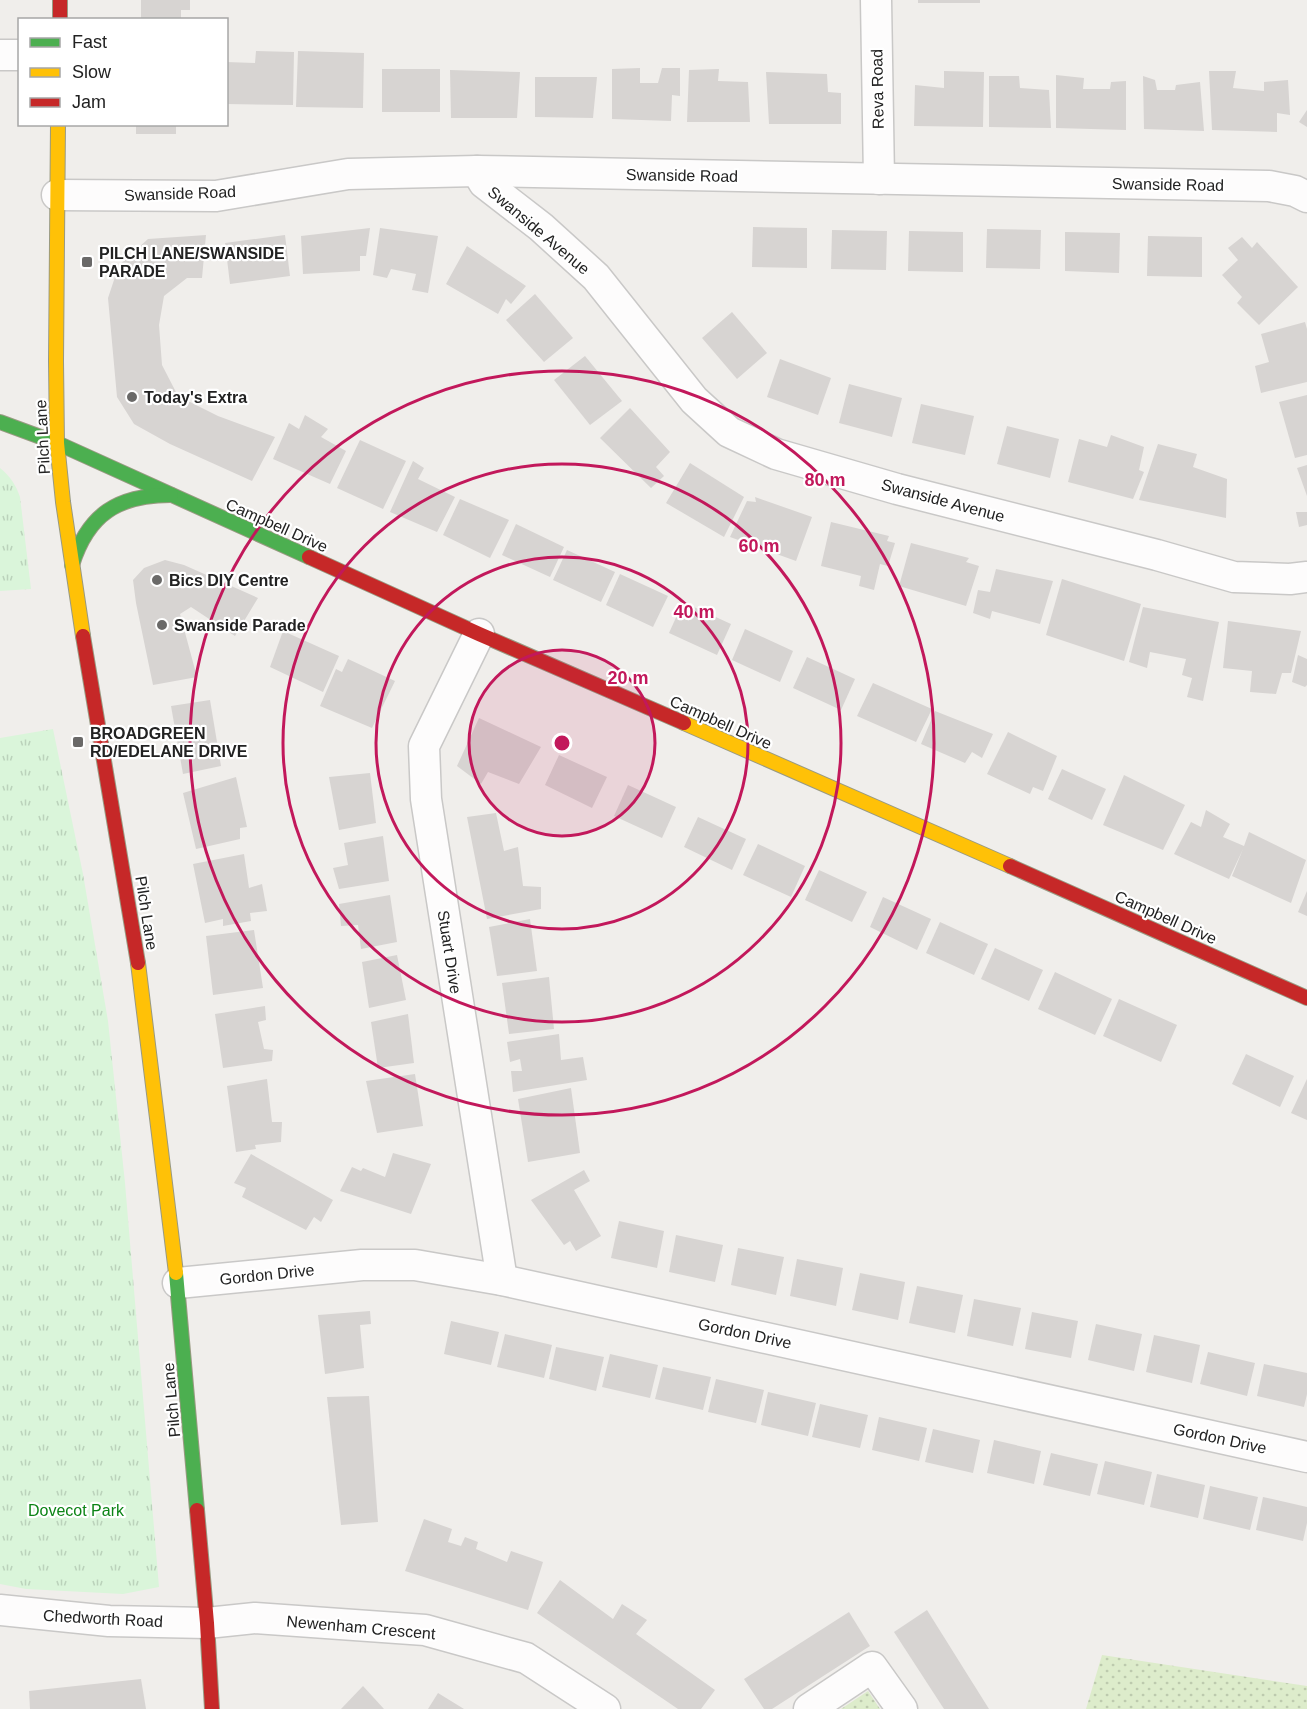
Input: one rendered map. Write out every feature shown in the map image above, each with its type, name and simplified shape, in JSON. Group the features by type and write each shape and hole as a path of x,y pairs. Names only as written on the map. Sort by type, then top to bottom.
{"street":[{"path":"60,0 60,18"},
{"name":"Reva Road","path":"876,0 879,179"},
{"path":"0,55 18,55"},
{"name":"Pilch Lane","path":"58,126 57,443 63,502 90,685 141,979 178,1283 207,1623 212,1709"},
{"name":"Swanside Road","path":"57,195 216,196 348,174 477,171 1269,186 1295,191 1307,197"},
{"name":"Swanside Avenue","path":"477,171 484,183 541,227 596,277 694,400 729,432 776,454 897,489 1157,555 1234,578 1307,577"},
{"name":"Campbell Drive","path":"0,422 57,443 479,634 1307,998"},
{"path":"72,565 77,545 88,527 110,509 140,497 171,495"},
{"name":"Stuart Drive","path":"479,634 424,746 426,800 502,1280"},
{"name":"Gordon Drive","path":"178,1283 362,1265 415,1265 502,1280 1307,1457"},
{"name":"Chedworth Road","path":"0,1610 109,1621 207,1623"},
{"name":"Newenham Crescent","path":"207,1623 255,1618 425,1630 526,1658 605,1709"},
{"path":"809,1709 872,1667 902,1709"}],"green space":[{"path":"0,468 12,481 20,497 31,589 0,591"},
{"name":"Dovecot Park","path":"53,729 83,874 108,1021 125,1183 159,1587 123,1594 26,1589 0,1584 0,738"},
{"path":"1102,1655 1307,1686 1307,1709 1086,1709"},
{"path":"868,1691 880,1709 841,1709"}],"building":[{"path":"141,0 190,0 190,10 181,10 181,18 141,18"},
{"path":"918,0 980,0 980,3 918,3"},
{"path":"256,51 294,52 293,105 228,104 228,62 255,63"},
{"path":"298,51 364,53 363,108 296,107"},
{"path":"640,68 640,83 658,83 662,68 680,68 680,96 672,95 671,121 612,119 612,69"},
{"path":"382,69 440,69 440,112 382,112"},
{"path":"719,69 718,81 748,82 750,122 687,122 689,70"},
{"path":"450,70 520,72 517,118 451,118"},
{"path":"944,71 984,72 983,127 914,126 915,85 944,88"},
{"path":"1209,71 1236,71 1233,88 1264,91 1264,82 1288,80 1290,115 1277,113 1277,132 1212,130"},
{"path":"766,72 827,74 828,92 841,93 841,124 769,124"},
{"path":"1056,75 1084,78 1083,89 1110,89 1111,82 1126,81 1126,130 1056,128"},
{"path":"989,76 1019,76 1020,88 1049,90 1051,128 989,127"},
{"path":"1143,76 1155,80 1157,90 1175,90 1176,85 1200,82 1204,131 1144,129"},
{"path":"535,77 597,77 593,118 535,117"},
{"path":"1307,110 1307,127 1299,122"},
{"path":"136,126 176,126 176,134 136,134"},
{"path":"753,227 807,228 807,268 752,267"},
{"path":"370,228 366,256 360,256 360,271 303,274 301,236"},
{"path":"380,228 438,236 428,293 412,290 416,274 391,269 387,278 373,275"},
{"path":"987,229 1041,230 1040,269 986,268"},
{"path":"832,230 887,231 886,270 831,269"},
{"path":"909,231 963,232 963,272 908,271"},
{"path":"1065,232 1120,233 1119,273 1065,271"},
{"path":"206,235 202,278 187,278 164,296 159,325 162,365 178,396 218,416 275,437 252,481 170,444 134,424 117,397 108,298 119,265 148,239"},
{"path":"285,235 290,276 230,284 225,243"},
{"path":"1148,236 1202,237 1202,277 1147,276"},
{"path":"1242,237 1252,248 1257,242 1298,287 1259,325 1237,303 1242,297 1222,275 1238,260 1228,248"},
{"path":"467,246 526,286 511,304 506,299 498,314 446,284"},
{"path":"535,294 573,338 544,362 506,320"},
{"path":"732,312 767,353 737,379 702,338"},
{"path":"1305,322 1307,382 1261,393 1255,366 1269,362 1261,334"},
{"path":"585,356 622,401 590,425 554,380"},
{"path":"780,359 831,378 818,415 767,397"},
{"path":"849,384 902,398 892,437 839,423"},
{"path":"1307,395 1307,455 1295,458 1279,402"},
{"path":"921,404 974,416 965,455 912,443"},
{"path":"630,408 670,452 656,467 664,476 651,488 600,438"},
{"path":"305,415 328,429 321,437 346,451 330,484 273,459 289,423 299,429"},
{"path":"1007,426 1059,439 1050,478 997,464"},
{"path":"1111,435 1144,447 1139,470 1144,472 1133,499 1068,482 1079,439 1107,447"},
{"path":"360,440 406,461 383,509 337,488"},
{"path":"1158,444 1197,454 1193,467 1227,479 1226,518 1139,500"},
{"path":"413,461 424,468 418,479 455,497 437,532 390,512"},
{"path":"690,463 744,497 724,537 666,503"},
{"path":"1307,465 1307,496 1297,468"},
{"path":"755,497 812,517 796,561 730,537 747,501 756,502"},
{"path":"460,499 509,520 490,558 443,535"},
{"path":"1296,512 1307,512 1307,525 1299,527"},
{"path":"831,522 889,536 887,541 895,543 888,566 880,564 874,590 859,586 861,576 821,566"},
{"path":"516,524 564,547 550,577 502,555"},
{"path":"911,543 969,558 966,562 979,566 966,606 899,586"},
{"path":"567,550 615,572 601,602 553,580"},
{"name":"Swanside Parade","path":"165,560 184,565 258,598 235,636 191,607 180,614 197,677 153,685 133,580 144,568"},
{"path":"996,569 1053,581 1040,624 992,611 990,619 973,613 978,590 990,592"},
{"path":"620,574 668,596 653,627 606,605"},
{"path":"1062,579 1141,604 1124,661 1046,635"},
{"path":"683,602 731,624 717,655 669,633"},
{"path":"1143,607 1219,622 1203,701 1187,697 1192,678 1182,675 1186,659 1150,652 1147,668 1129,662"},
{"path":"1228,621 1301,631 1291,673 1282,673 1276,694 1250,692 1252,671 1223,668"},
{"path":"745,629 793,651 780,682 732,660"},
{"path":"283,631 339,656 323,692 270,667"},
{"path":"1298,655 1307,659 1307,685 1305,687 1292,682"},
{"path":"807,657 855,679 841,710 793,688"},
{"path":"348,659 395,681 372,728 320,706 336,669 342,672"},
{"path":"873,683 932,709 916,742 857,716"},
{"path":"210,700 221,766 183,774 171,706"},
{"path":"935,711 993,734 982,758 972,752 965,763 921,744"},
{"path":"479,718 541,747 519,784 488,772 481,784 457,766"},
{"path":"1008,732 1057,756 1043,791 1033,787 1030,794 987,774"},
{"path":"559,755 607,777 592,808 545,785"},
{"path":"1062,769 1106,789 1092,820 1048,799"},
{"path":"370,773 376,823 339,830 329,777"},
{"path":"1124,775 1185,805 1163,850 1103,825"},
{"path":"236,777 247,827 240,828 240,839 196,849 183,793"},
{"path":"628,785 676,807 662,838 614,816"},
{"path":"1206,810 1230,824 1223,837 1244,846 1249,832 1306,860 1291,903 1232,876 1243,849 1229,879 1174,854 1191,822 1201,827"},
{"path":"496,813 504,851 518,847 523,886 541,887 541,909 487,919 467,817"},
{"path":"698,817 746,839 732,870 684,847"},
{"path":"383,836 389,881 339,889 333,868 348,865 344,843"},
{"path":"758,844 805,866 791,897 743,875"},
{"path":"244,854 249,888 262,884 267,911 250,913 251,921 223,926 223,919 205,923 193,864"},
{"path":"819,870 867,892 852,922 805,900"},
{"path":"1307,891 1307,916 1298,912"},
{"path":"390,895 397,942 361,949 358,925 341,926 339,904"},
{"path":"883,897 931,919 917,950 870,927"},
{"path":"530,919 537,971 497,976 489,927"},
{"path":"940,922 988,944 974,975 926,953"},
{"path":"254,930 263,988 213,995 206,936"},
{"path":"995,948 1043,970 1029,1001 981,979"},
{"path":"397,955 406,1000 369,1008 362,962"},
{"path":"1055,972 1112,999 1095,1035 1038,1009"},
{"path":"549,977 554,1029 509,1034 502,983"},
{"path":"1119,999 1177,1025 1161,1062 1103,1036"},
{"path":"265,1006 266,1020 258,1022 264,1049 273,1050 272,1061 223,1068 215,1014"},
{"path":"408,1014 414,1063 378,1068 371,1022"},
{"path":"559,1034 561,1060 583,1057 587,1080 513,1092 511,1071 522,1071 520,1059 510,1062 507,1042"},
{"path":"1246,1054 1294,1076 1280,1107 1232,1084"},
{"path":"415,1074 423,1126 377,1133 366,1081"},
{"path":"267,1079 272,1122 282,1122 281,1142 255,1145 256,1149 236,1152 227,1086"},
{"path":"1307,1079 1307,1120 1291,1113"},
{"path":"571,1088 580,1153 528,1162 518,1099"},
{"path":"393,1153 431,1164 411,1214 340,1191 352,1167 361,1171 363,1168 385,1177"},
{"path":"251,1154 333,1200 321,1222 314,1217 306,1230 242,1197 246,1188 234,1183"},
{"path":"584,1170 590,1181 574,1190 601,1236 576,1251 570,1241 564,1245 531,1200"},
{"path":"619,1221 664,1231 657,1268 611,1258"},
{"path":"676,1235 723,1245 715,1282 669,1272"},
{"path":"738,1248 784,1257 776,1295 731,1285"},
{"path":"797,1259 843,1268 836,1306 790,1296"},
{"path":"860,1273 905,1282 898,1320 852,1310"},
{"path":"917,1286 963,1295 955,1333 909,1323"},
{"path":"974,1299 1021,1308 1013,1346 967,1336"},
{"path":"370,1311 371,1324 360,1325 364,1368 325,1374 318,1315"},
{"path":"1032,1312 1078,1321 1071,1358 1025,1349"},
{"path":"451,1321 499,1332 491,1365 444,1354"},
{"path":"1096,1324 1142,1334 1134,1371 1088,1360"},
{"path":"505,1334 552,1345 544,1378 497,1367"},
{"path":"1154,1335 1200,1345 1192,1383 1146,1372"},
{"path":"556,1347 604,1357 596,1391 549,1379"},
{"path":"1208,1352 1255,1363 1247,1396 1200,1384"},
{"path":"610,1354 658,1365 650,1398 602,1387"},
{"path":"1264,1364 1307,1373 1307,1394 1304,1407 1257,1396"},
{"path":"663,1367 711,1377 703,1410 655,1399"},
{"path":"716,1379 764,1390 756,1423 708,1412"},
{"path":"768,1392 816,1403 808,1436 761,1425"},
{"path":"369,1396 378,1522 341,1525 327,1397"},
{"path":"820,1404 868,1415 860,1448 812,1437"},
{"path":"879,1417 927,1428 919,1461 872,1450"},
{"path":"933,1429 980,1440 973,1473 925,1462"},
{"path":"994,1440 1041,1451 1034,1484 987,1473"},
{"path":"1051,1453 1098,1464 1090,1496 1043,1485"},
{"path":"1105,1461 1152,1472 1144,1505 1097,1494"},
{"path":"1157,1474 1205,1485 1198,1518 1150,1507"},
{"path":"1210,1486 1258,1497 1250,1530 1203,1519"},
{"path":"1263,1497 1307,1507 1307,1523 1303,1541 1256,1530"},
{"path":"424,1519 452,1529 448,1542 461,1546 465,1537 478,1542 476,1549 507,1562 511,1551 543,1562 528,1610 405,1571"},
{"path":"560,1580 613,1619 622,1604 647,1620 636,1634 715,1690 701,1709 678,1709 537,1613"},
{"path":"927,1610 989,1709 944,1709 894,1632"},
{"path":"849,1612 870,1646 772,1709 764,1709 744,1679"},
{"path":"141,1679 146,1709 30,1709 29,1691"},
{"path":"363,1686 384,1709 341,1709"},
{"path":"438,1693 464,1709 428,1709"}],"traffic: fast":[{"path":"0,422 57,443 309,557"},
{"path":"72,565 87,533 96,520 108,511 135,499 171,495"},
{"path":"176,1273 197,1510"}],"traffic: slow":[{"path":"58,126 57,443 63,502 83,636"},
{"path":"684,723 1010,866"},
{"path":"138,963 176,1273"}],"traffic: jam":[{"path":"60,0 60,18"},
{"path":"309,557 684,723"},
{"path":"83,636 138,963"},
{"path":"1010,866 1307,998"},
{"path":"197,1510 212,1709"}],"place":[{"name":"PILCH LANE/SWANSIDE PARADE","path":"87,262"},
{"name":"Today's Extra","path":"132,397"},
{"name":"Bics DIY Centre","path":"157,580"},
{"name":"Swanside Parade","path":"162,625"},
{"name":"BROADGREEN RD/EDELANE DRIVE","path":"78,742"}]}
